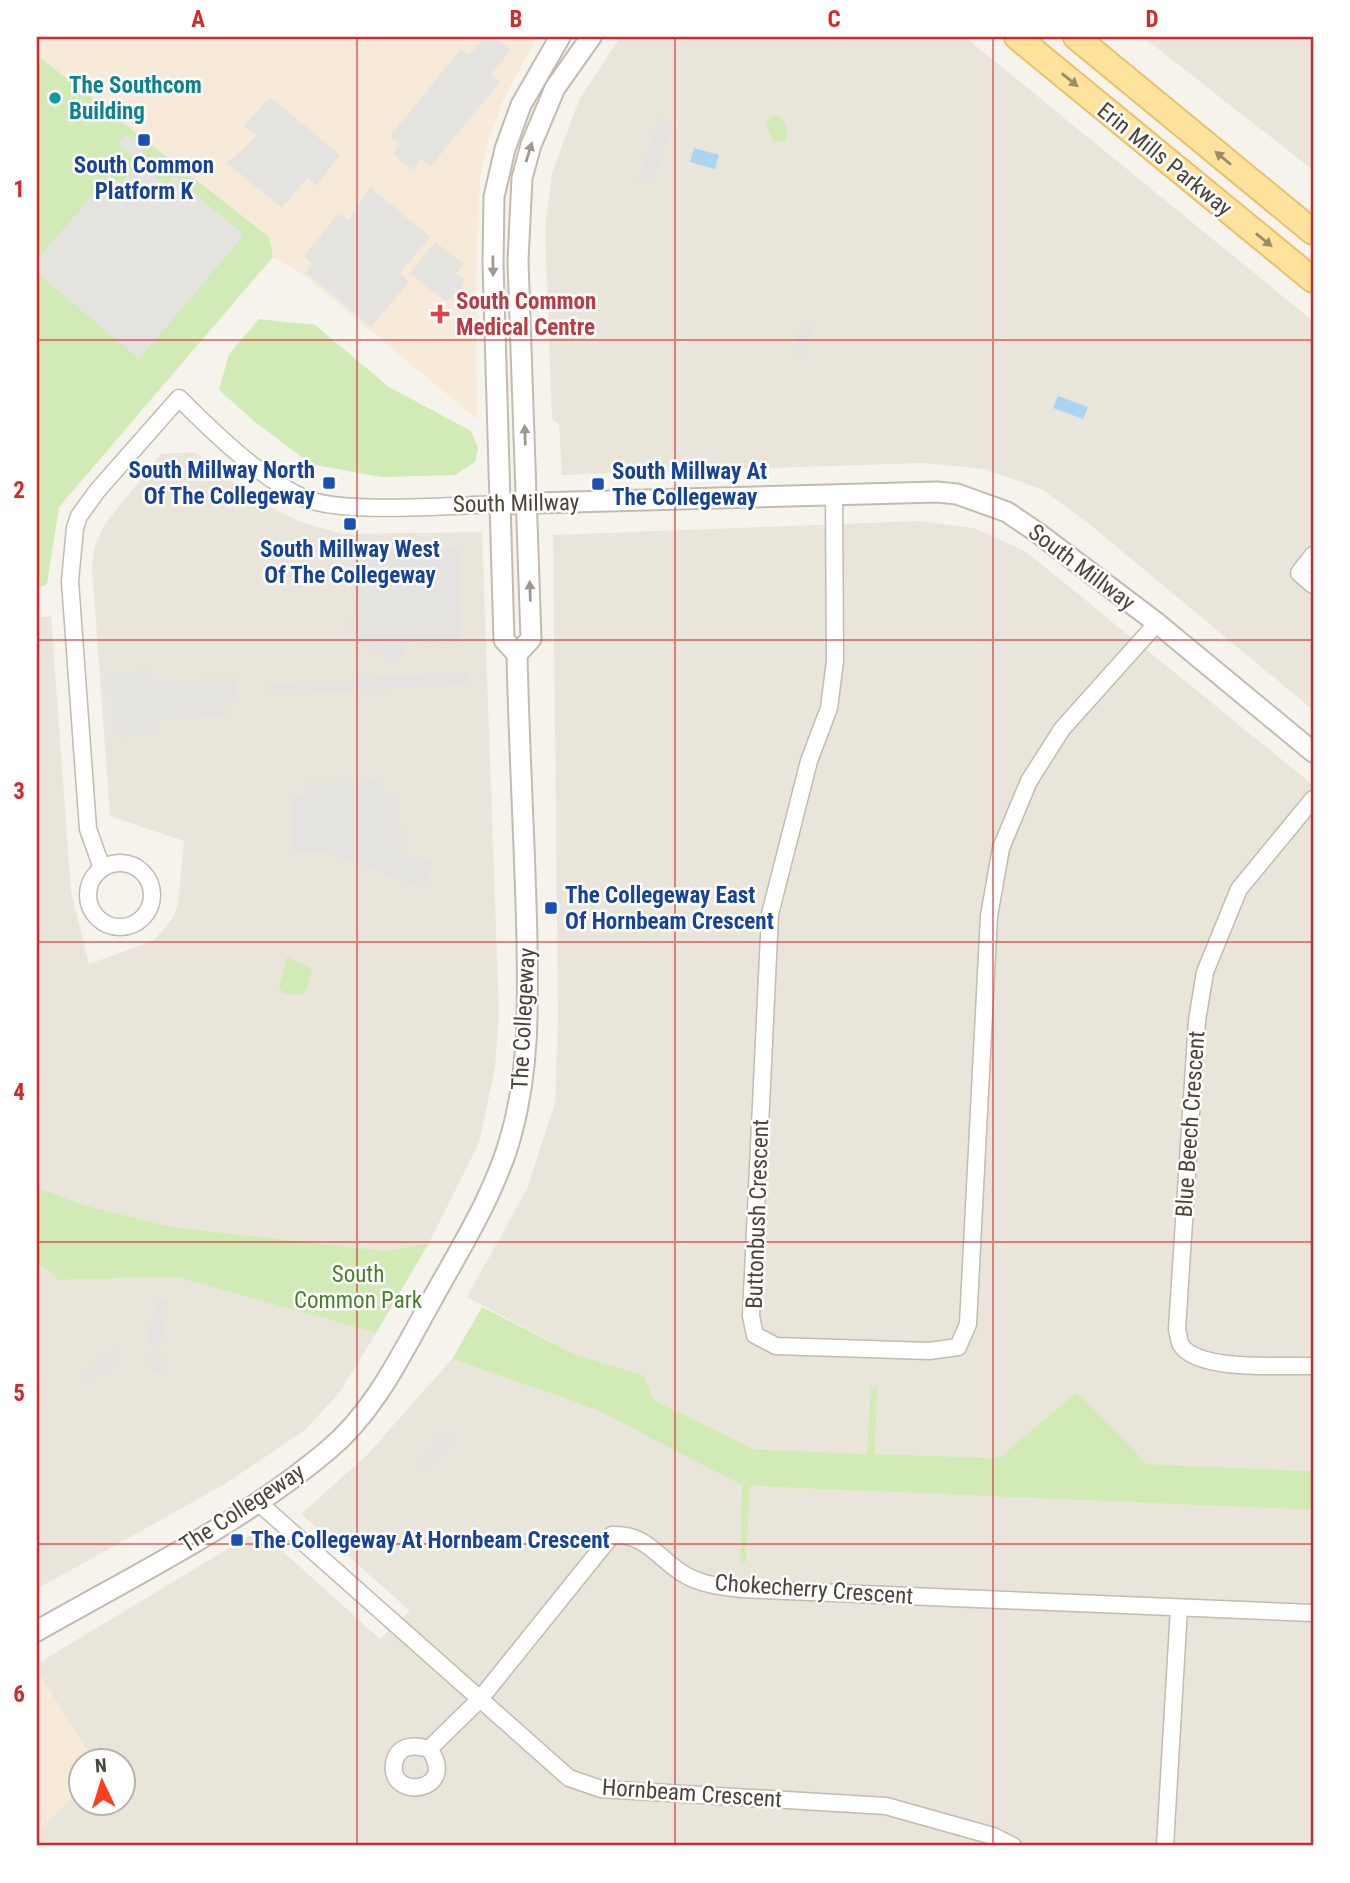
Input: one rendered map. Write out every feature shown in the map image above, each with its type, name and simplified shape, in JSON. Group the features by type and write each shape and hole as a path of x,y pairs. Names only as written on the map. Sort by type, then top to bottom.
{"main road":[{"name":"Erin Mills Parkway","path":"1017,37 1313,280"},
{"name":"Erin Mills Parkway","path":"1076,37 1313,232"}],"street":[{"name":"The Collegeway","path":"37,1631 259,1503 327,1451 372,1403 475,1222 512,1135 521,1097 528,1019 517,654 504,640 493,263 494,197 505,149 521,105 561,37"},
{"name":"The Collegeway","path":"517,654 531,639 518,261 522,178 531,145 555,88 592,37"},
{"name":"South Millway","path":"102,868 88,829 70,581 75,528 79,516 97,491 178,398 260,469 304,498 364,506 937,492 957,494 1007,512 1070,556 1157,623 1313,752"},
{"name":"Buttonbush Crescent","path":"834,495 835,661 829,708 809,761 770,914 751,1316 755,1335 776,1346 929,1351 958,1347 968,1324 989,916 1001,848 1028,781 1062,729 1157,623"},
{"path":"1313,555 1299,573 1313,585"},
{"name":"Blue Beech Crescent","path":"1313,799 1239,889 1205,972 1197,1021 1177,1329 1180,1344 1192,1355 1213,1363 1313,1366"},
{"path":"121,863 130,864 146,876 152,894 147,913 140,920 122,927 103,922 95,915 88,896 89,886 102,868 121,863"},
{"name":"Hornbeam Crescent","path":"259,1503 569,1778 601,1790 886,1806 993,1836 1013,1846"},
{"name":"Chokecherry Crescent","path":"429,1749 480,1699 612,1535 630,1534 687,1576 716,1586 1313,1614"},
{"path":"1165,1846 1179,1608"}],"shaded area":[{"path":"37,37 537,37 504,98 488,142 480,177 476,292 477,419 301,273 273,257 269,237 37,55"},
{"path":"484,37 495,37 511,50 491,74 500,82 430,167 421,159 412,170 393,154 400,145 390,136 461,49 469,55"},
{"path":"620,37 965,37 1313,321 1313,710 1093,527 1043,490 985,469 924,463 562,475 559,424 552,419 545,229 552,173 579,100"},
{"path":"1143,37 1313,37 1313,170"},
{"path":"270,97 340,155 316,186 307,178 282,208 227,163 257,136 244,126"},
{"path":"660,118 673,123 651,186 638,182"},
{"path":"126,134 144,150 136,159 118,144"},
{"path":"139,163 165,185 174,176 244,235 139,359 37,273 37,260 109,175 121,184"},
{"path":"370,187 430,237 400,273 409,282 371,327 306,273 312,264 304,256 338,214 349,220"},
{"path":"435,242 464,264 456,274 464,279 463,286 446,302 410,273"},
{"path":"802,322 814,325 804,357 792,353"},
{"path":"195,452 257,501 301,522 342,534 482,532 499,1016 495,1068 479,1143 429,1243 387,1251 172,1227 91,1207 37,1188 37,618 51,616 71,892 89,964 153,941 172,919 178,904 184,841 110,816 92,568 94,549 104,525 161,454"},
{"path":"920,521 974,528 1025,551 1313,785 1313,1471 1147,1464 1077,1392 999,1458 875,1454 876,1387 871,1387 868,1454 754,1449 654,1400 643,1375 574,1354 467,1297 527,1189 555,1103 558,1021 553,535"},
{"path":"459,548 461,646 418,643 411,638 396,666 344,629 354,615 348,553"},
{"path":"152,670 153,682 236,677 237,701 225,702 226,716 159,720 160,736 114,737 110,673"},
{"path":"468,672 469,684 270,696 269,684"},
{"path":"383,781 385,793 398,793 403,855 433,860 424,888 322,851 292,851 291,797 305,796 305,783"},
{"path":"37,1262 60,1280 177,1277 376,1333 340,1392 305,1430 225,1484 37,1589"},
{"path":"157,1299 170,1302 159,1347 146,1344"},
{"path":"114,1348 122,1359 86,1383 79,1372"},
{"path":"159,1348 167,1368 153,1373 145,1354"},
{"path":"452,1359 595,1409 743,1485 740,1563 746,1562 749,1486 1313,1510 1313,1846 37,1846 37,1831 66,1803 66,1816 136,1816 136,1746 85,1746 37,1671 37,1664 259,1530 380,1639 410,1611 301,1514 366,1456"},
{"path":"446,1430 456,1439 426,1471 416,1462"},
{"path":"37,1671 85,1746 66,1746 66,1803 37,1831"}],"green space":[{"path":"37,55 269,237 273,257 59,507 47,584 37,589"},
{"path":"775,115 782,119 786,126 786,141 773,142 765,123"},
{"path":"259,319 315,325 389,387 471,431 478,448 475,462 455,475 381,477 311,464 255,422 219,390 229,354"},
{"path":"287,957 312,968 307,988 302,994 283,994 279,986"},
{"name":"South Common Park","path":"37,1188 91,1207 172,1227 387,1251 429,1243 376,1333 177,1277 59,1280 37,1262"},
{"path":"482,1307 574,1354 643,1375 654,1400 754,1449 867,1454 871,1387 877,1387 875,1454 999,1458 1077,1392 1147,1464 1313,1471 1313,1510 750,1486 746,1562 740,1563 742,1485 595,1409 452,1359"}],"water":[{"path":"694,148 719,155 715,169 690,162"},
{"path":"1058,396 1088,407 1083,419 1053,408"}],"place":[{"name":"The Southcom Building","path":"55,98"},
{"name":"South Common Platform K","path":"144,140"},
{"name":"South Common Medical Centre","path":"440,314"},
{"name":"South Millway North Of The Collegeway","path":"329,483"},
{"name":"South Millway At The Collegeway","path":"598,484"},
{"name":"South Millway West Of The Collegeway","path":"350,524"},
{"name":"The Collegeway East Of Hornbeam Crescent","path":"551,908"},
{"name":"The Collegeway At Hornbeam Crescent","path":"237,1540"}]}
